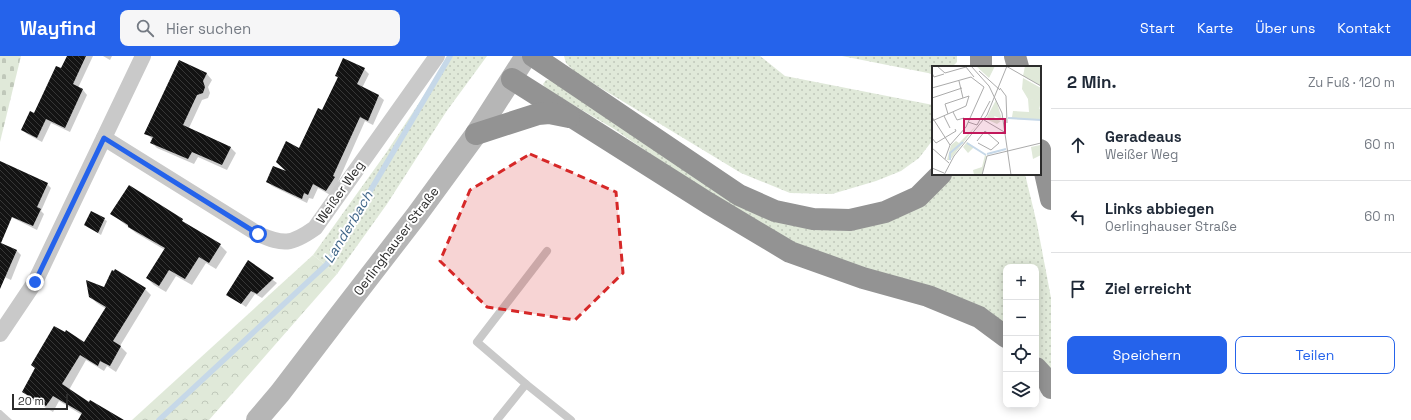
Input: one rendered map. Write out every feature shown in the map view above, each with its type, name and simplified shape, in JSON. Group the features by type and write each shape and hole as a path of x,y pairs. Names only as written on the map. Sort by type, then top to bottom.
{"highway":[{"path":"533,56 739,195 775,211 813,219 850,220 885,212 918,197 941,175"},
{"path":"1015,56 1018,66"},
{"path":"512,78 708,203 790,252 863,278 928,296 978,317 1005,336"},
{"path":"476,134 538,114 549,113 574,118"},
{"path":"1041,154 1051,199"},
{"path":"1039,371 1048,381 1051,388"}],"main road":[{"name":"Oerlinghauser Straße","path":"257,420 280,394 416,216 476,134 526,56"}],"street":[{"path":"0,334 35,282 143,56"},
{"name":"Weißer Weg","path":"104,138 258,234 274,241 291,242 302,237 315,228 437,56"}],"lane":[{"path":"547,251 478,342 526,384 571,420"},
{"path":"497,420 526,384"}],"highlighted area":[{"path":"530,154 616,192 623,273 575,320 487,307 440,261 470,190"}],"green space":[{"path":"0,56 21,56 0,142"},
{"path":"450,56 487,56 446,112 387,204 337,274 313,255 386,153"},
{"path":"564,56 760,56 785,76 932,105 932,141 919,158 901,171 876,181 832,194 790,193 741,173 576,73 566,63"},
{"path":"842,56 957,56 957,62 953,66 932,66 932,74"},
{"path":"546,80 553,80 617,125 834,230 949,175 1025,175 1037,224 1051,298 1051,373 1039,356 1039,264 1003,264 1003,324 795,243 703,190 614,129 545,88 543,84"},
{"path":"313,255 337,274 209,420 132,420"}],"building":[{"path":"67,56 86,56 73,84 83,89 65,128 46,119 37,138 21,130 30,111 34,113 56,66 61,68"},
{"path":"343,58 365,68 357,84 379,95 368,121 360,117 333,176 335,177 326,191 313,184 308,195 304,193 302,199 266,182 273,166 286,171 276,162 286,141 299,148 318,108 322,110 338,77 335,76"},
{"path":"179,60 207,73 203,81 205,87 203,93 197,95 183,125 231,147 222,165 192,152 188,159 150,143 153,137 144,134"},
{"path":"0,161 48,183 37,207 41,209 33,226 12,217 1,243 17,250 0,289"},
{"path":"129,185 183,219 182,221 221,244 209,263 199,257 185,279 169,270 159,286 146,278 165,248 128,227 128,225 110,214"},
{"path":"91,211 105,218 98,233 84,225"},
{"path":"248,260 274,278 257,294 251,291 241,304 226,295"},
{"path":"115,269 146,288 113,341 121,346 110,366 100,361 98,366 80,355 62,384 89,402 90,400 124,420 78,420 82,413 53,396 46,406 22,392 35,368 31,365 54,326 65,332 66,330 84,342 106,307 89,297 86,280 104,287 112,270 114,271"}],"waterway":[{"name":"Landerbach","path":"159,420 327,264 450,56"}],"route":[{"path":"35,282 104,138 258,234"}]}
